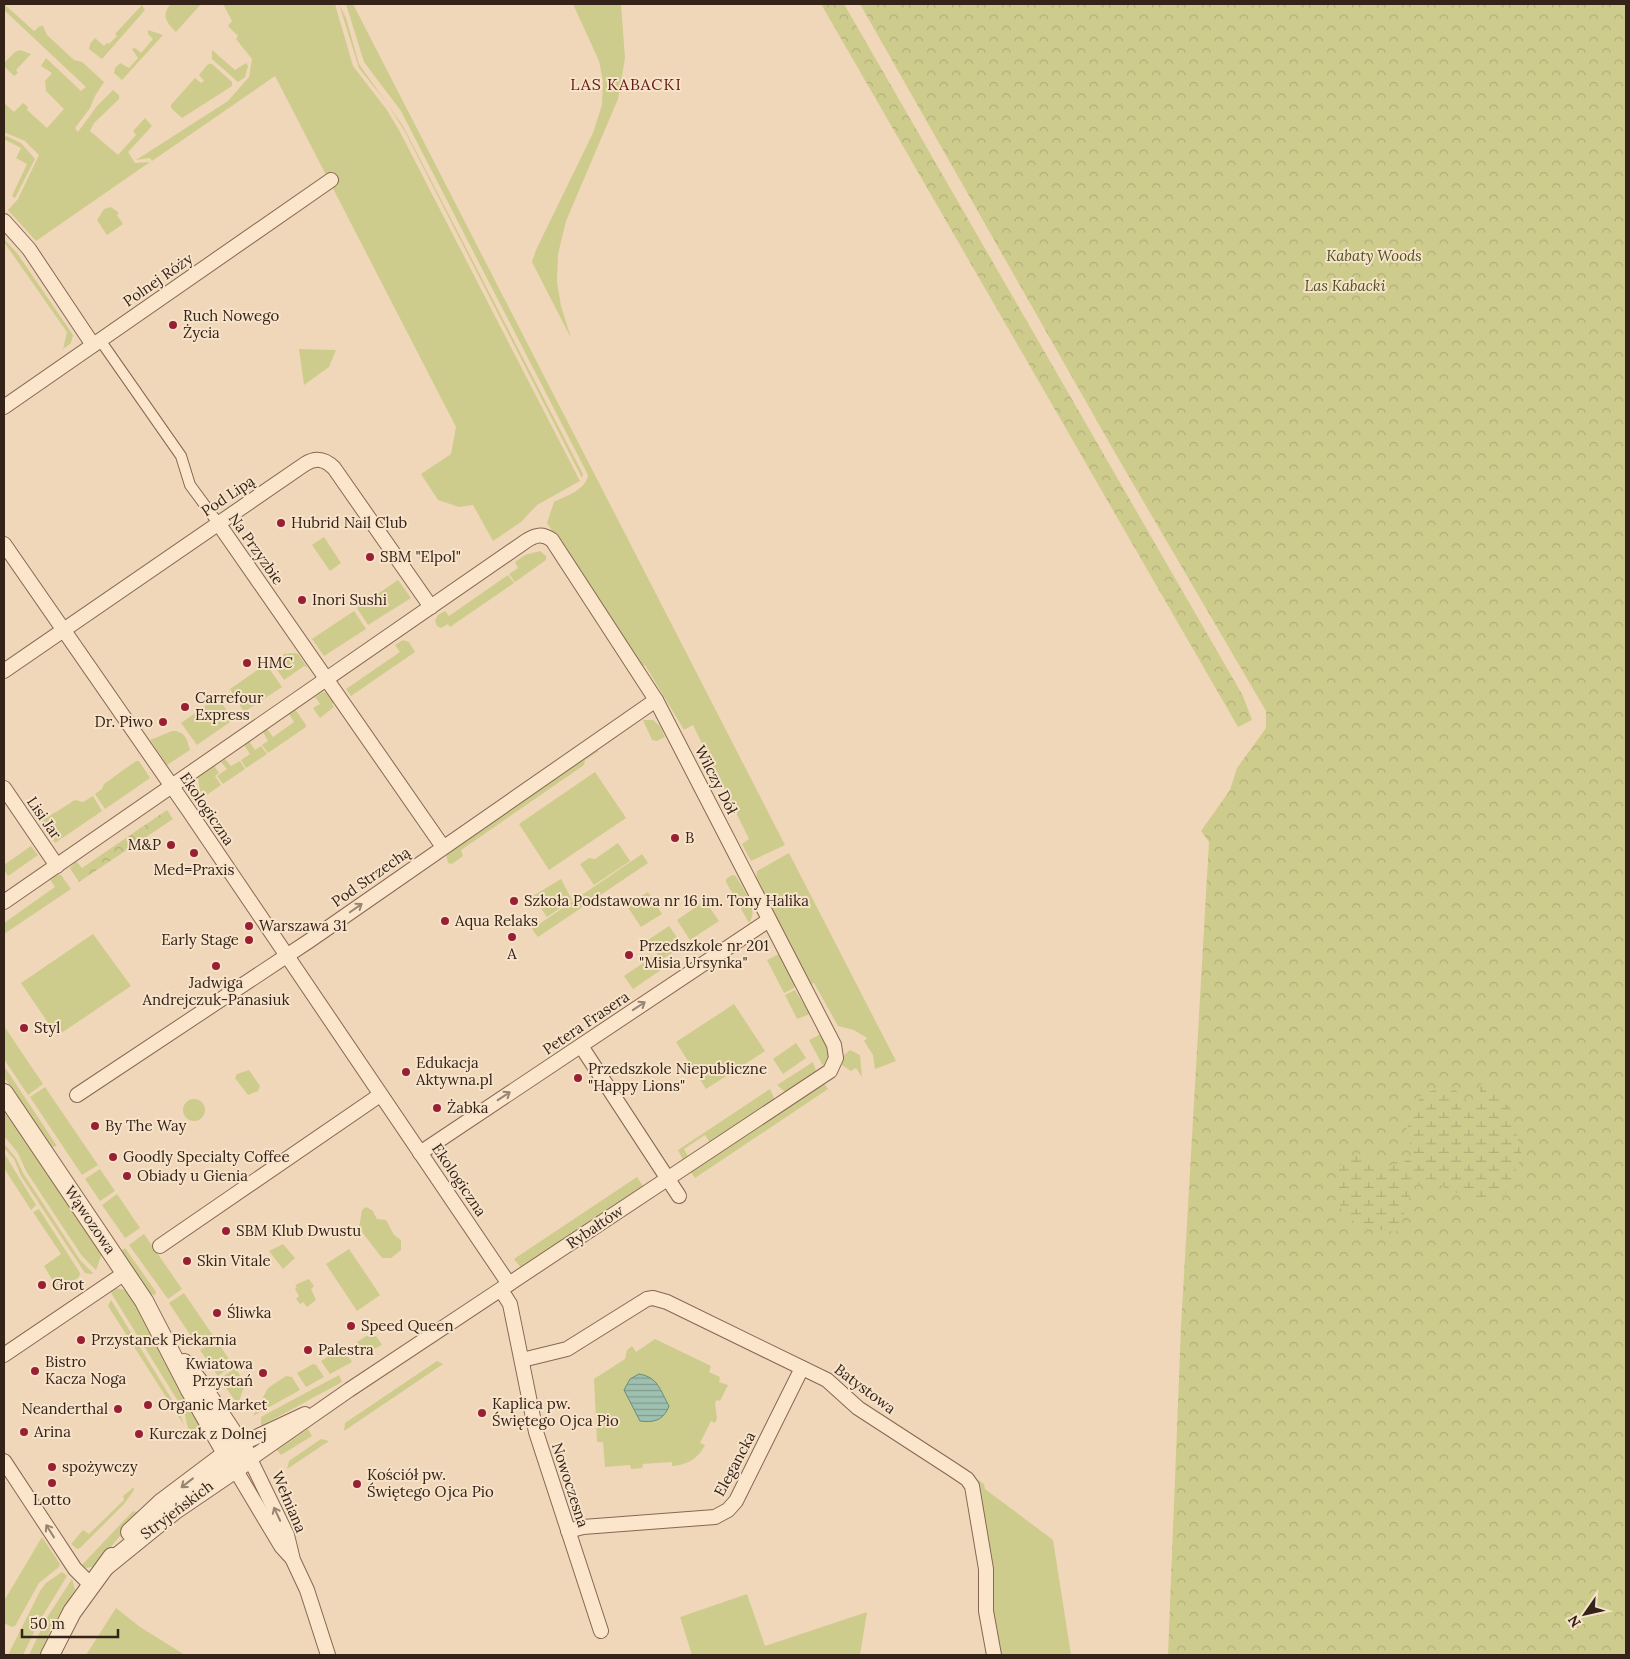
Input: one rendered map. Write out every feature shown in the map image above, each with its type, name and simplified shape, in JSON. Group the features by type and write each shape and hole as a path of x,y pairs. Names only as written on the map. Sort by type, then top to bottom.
{"street":[{"name":"Polnej Róży","path":"4,407 331,180"},
{"name":"Na Przyzbie","path":"4,220 30,250 181,456 190,485 443,847"},
{"name":"Pod Lipą","path":"4,671 62,629 304,464 323,460 334,468 431,607"},
{"name":"Wilczy Dół","path":"431,607 534,536 546,536 552,540 656,700 834,1045"},
{"name":"Ekologiczna","path":"4,544 171,785 420,1153 505,1287"},
{"path":"4,902 431,607"},
{"name":"Pod Strzechą","path":"77,1095 287,956 656,700"},
{"name":"Lisi Jar","path":"4,788 57,866"},
{"name":"Petera Frasera","path":"420,1153 770,920"},
{"name":"Rybałtów","path":"250,1459 337,1398 830,1071 836,1058 834,1045"},
{"path":"581,1046 680,1196"},
{"name":"Wąwozowa","path":"4,1093 125,1272 171,1351 190,1390 235,1469"},
{"path":"160,1246 380,1095"},
{"path":"4,1355 125,1272"},
{"name":"Nowoczesna","path":"505,1287 536,1432 602,1631"},
{"name":"Batystowa","path":"522,1360 567,1349 647,1299 653,1298 667,1302 827,1380 858,1408 970,1482 986,1568 986,1611 994,1655"},
{"name":"Wąwozowa","path":"171,1351 187,1366 199,1382 250,1459"},
{"name":"Elegancka","path":"568,1530 583,1527 715,1517 728,1510 736,1502 802,1368"},
{"name":"Rybałtów","path":"226,1453 337,1398"},
{"name":"Stryjeńskich","path":"50,1655 61,1631 123,1540 138,1523 226,1453"},
{"name":"Stryjeńskich","path":"106,1566 152,1527 250,1459"},
{"name":"Wełniana","path":"250,1459 287,1535 293,1560 307,1590 328,1655"},
{"path":"4,1461 60,1548 75,1569 91,1585"},
{"name":"Wełniana","path":"235,1469 281,1546 293,1560"}],"green space":[{"path":"4,4 34,31 43,26 47,35 74,60 82,62 104,82 90,108 75,128 78,132 97,106 113,90 119,95 119,99 94,123 90,131 118,155 136,135 133,131 145,118 152,126 128,152 135,163 150,162 36,241 8,210 18,199 39,155 25,141 4,132 4,103 14,112 23,103 28,107 27,110 47,128 64,109 46,91 45,81 52,73 41,66 46,58 81,91 86,87 4,10"},
{"path":"171,4 201,4 176,32 166,18 166,12"},
{"path":"223,4 335,4 353,66 387,110 399,130 580,481 537,505 521,522 493,541 473,505 459,507 438,500 421,474 451,454 456,427 275,76 152,161 150,158 136,160 228,101 249,77 252,59 236,39 238,36 228,26 232,21"},
{"path":"339,4 346,18 359,64 386,102 359,68"},
{"path":"346,4 353,4 785,845 751,861 742,844 749,839 693,725 684,730 645,665 642,667 547,523 554,502 580,489 588,475 401,111 364,62"},
{"path":"573,4 621,4 625,58 618,99 566,221 558,254 557,282 561,306 571,338 532,262 536,250 593,133 602,105 603,81 599,61"},
{"path":"821,4 844,4 1243,696 1252,720 1238,727"},
{"name":"Las Kabacki","path":"860,4 1626,4 1626,1655 1168,1655 1181,1327 1209,842 1201,831 1230,790 1237,768 1266,728 1266,711 1118,458"},
{"path":"142,5 145,10 102,59 89,49 90,44 95,38 104,46 107,43 109,44 117,36 115,34"},
{"path":"148,30 163,35 122,80 114,73 115,68 120,63 129,68 138,58 132,49 135,48 141,53 153,39 148,34"},
{"path":"20,50 31,54 16,70 18,73 14,76 4,66 4,63 15,52"},
{"path":"212,50 235,70 246,63 248,66 245,77 238,82 212,59"},
{"path":"208,64 212,64 232,82 232,86 182,118 171,108 171,105 195,78 201,83 204,81 199,75"},
{"path":"386,102 403,126 583,474 582,478 404,130"},
{"path":"6,136 21,143 35,159 15,198 12,196 27,164 16,158 21,148 4,139"},
{"path":"111,207 119,213 117,215 123,224 107,235 97,220 104,209"},
{"path":"4,239 17,253 73,335 71,343 63,349 67,332 4,242"},
{"path":"299,349 336,350 329,367 304,385"},
{"path":"324,537 341,563 330,571 312,545"},
{"path":"540,551 546,556 546,560 515,582 509,574 518,568 515,562 525,555"},
{"path":"508,575 514,583 450,627 448,624 441,628 437,626 435,621 438,615 445,611 449,616"},
{"path":"398,580 411,598 368,625 357,608"},
{"path":"354,611 366,629 324,656 312,639"},
{"path":"403,640 409,642 415,652 351,696 346,689 400,652 395,645"},
{"path":"284,654 298,654 308,668 304,666 284,680 277,670 277,660"},
{"path":"266,664 282,687 244,712 230,689"},
{"path":"323,692 329,694 336,701 332,704 334,707 320,718 313,708 320,704 315,697"},
{"path":"218,697 233,720 197,745 181,723"},
{"path":"295,709 306,727 268,753 262,745 268,741 263,732 267,729 273,737 294,722 289,714"},
{"path":"643,720 653,720 660,726 665,737 657,741 652,740"},
{"path":"172,731 183,734 190,750 167,765 150,740"},
{"path":"249,741 255,750 261,746 267,754 246,768 241,760 250,754 244,745"},
{"path":"595,750 599,751 585,760 584,765 461,850 463,856 452,864 448,863 446,854"},
{"path":"225,759 231,766 240,761 245,769 223,784 217,776 227,769 221,762"},
{"path":"136,761 139,761 150,778 105,809 95,794 102,789 104,784"},
{"path":"214,765 219,773 215,776 221,785 201,799 198,777"},
{"path":"595,772 626,818 549,870 519,824"},
{"path":"93,796 102,811 55,843 40,822 75,800 83,802"},
{"path":"167,810 173,819 79,882 70,868 76,861 82,868"},
{"path":"618,843 630,861 594,885 580,864 589,858 595,859"},
{"path":"31,846 38,855 8,876 4,870 4,865"},
{"path":"789,853 896,1061 875,1069 873,1055 864,1041 867,1038 854,1030 838,1026 814,983 810,984 756,879 757,871"},
{"path":"642,854 648,863 538,937 532,929"},
{"path":"57,874 61,875 71,889 4,934 4,923 55,887 50,879"},
{"path":"732,875 736,876 752,906 752,918 749,923 726,882 726,879"},
{"path":"561,879 572,900 547,917 533,896"},
{"path":"648,892 662,914 641,927 627,906"},
{"path":"705,901 719,921 690,940 677,920"},
{"path":"669,926 683,946 661,960 648,940"},
{"path":"93,934 131,986 57,1036 21,983"},
{"path":"779,954 795,985 794,988 784,993 767,960"},
{"path":"655,955 664,968 633,989 624,976"},
{"path":"795,990 810,1014 797,1019 785,995"},
{"path":"734,1004 765,1051 706,1089 676,1042"},
{"path":"4,1026 43,1084 28,1095 4,1059"},
{"path":"821,1034 829,1054 823,1066 809,1040"},
{"path":"796,1043 806,1058 783,1074 773,1059"},
{"path":"850,1050 860,1055 862,1077 856,1068 851,1071 842,1065 843,1056"},
{"path":"813,1062 816,1071 785,1092 777,1085"},
{"path":"4,1066 57,1146 51,1147 4,1077"},
{"path":"249,1070 260,1086 258,1091 248,1095 235,1078 237,1074"},
{"path":"1481,1082 1491,1084 1511,1111 1522,1156 1505,1195 1480,1201 1451,1191 1429,1179 1411,1187 1408,1205 1396,1232 1365,1228 1344,1215 1334,1191 1342,1158 1362,1154 1376,1163 1387,1166 1399,1164 1414,1157 1406,1130 1421,1095 1449,1084 1469,1103 1479,1098"},
{"path":"824,1083 828,1089 695,1178 691,1172"},
{"path":"45,1087 98,1165 82,1175 30,1097"},
{"path":"770,1089 775,1100 710,1143 705,1135 684,1149 688,1156 683,1160 678,1150"},
{"path":"190,1099 198,1099 205,1106 205,1114 198,1121 190,1121 183,1114 183,1106"},
{"path":"4,1108 102,1253 96,1270 82,1256 26,1171 18,1153 4,1136"},
{"path":"4,1144 16,1158 23,1173 80,1260 92,1274 85,1273 21,1176 14,1159 4,1148"},
{"path":"4,1153 36,1205 31,1210 4,1168"},
{"path":"100,1169 115,1191 100,1201 85,1179"},
{"path":"637,1177 643,1186 521,1268 514,1259"},
{"path":"117,1194 140,1228 125,1238 102,1205"},
{"path":"366,1207 372,1210 377,1219 386,1220 394,1235 401,1240 401,1250 391,1258 382,1258 359,1228 362,1210"},
{"path":"39,1209 80,1273 79,1277 59,1291 44,1266 61,1254 33,1212"},
{"path":"144,1234 182,1289 168,1299 129,1245"},
{"path":"283,1244 295,1258 283,1269 269,1251"},
{"path":"125,1248 156,1292 155,1295 150,1294 121,1251"},
{"path":"349,1249 380,1295 357,1311 326,1264"},
{"path":"309,1279 314,1286 311,1289 316,1300 307,1307 303,1302 300,1304 296,1299 299,1296 295,1285"},
{"path":"116,1288 125,1290 135,1304 205,1433 201,1436 188,1428 184,1411 110,1291"},
{"path":"184,1293 214,1337 199,1348 169,1303"},
{"path":"111,1300 179,1411 184,1425 108,1306"},
{"path":"366,1336 376,1336 382,1345 357,1358 350,1347"},
{"path":"655,1339 711,1366 709,1372 720,1377 719,1382 728,1385 720,1401 717,1400 715,1403 717,1418 715,1423 711,1421 700,1443 705,1445 702,1450 687,1463 672,1466 672,1462 643,1464 642,1468 631,1469 630,1465 605,1467 603,1442 597,1442 594,1379 625,1359 627,1350 632,1346 636,1352"},
{"path":"216,1340 233,1365 218,1376 200,1350"},
{"path":"345,1351 352,1362 330,1374 321,1361 335,1352"},
{"path":"437,1361 443,1364 344,1431 345,1423"},
{"path":"313,1364 316,1365 324,1377 306,1387 297,1373"},
{"path":"235,1368 245,1383 238,1405 220,1379"},
{"path":"339,1375 342,1382 261,1426 261,1417"},
{"path":"286,1376 292,1377 300,1390 253,1416 268,1388"},
{"path":"308,1429 312,1436 281,1455 277,1450"},
{"path":"321,1439 329,1441 287,1469 289,1461"},
{"path":"978,1480 984,1484 985,1489 1053,1540 1071,1655 999,1655"},
{"path":"134,1487 134,1490 124,1504 80,1548 77,1549 71,1544 83,1530 89,1534 124,1500 123,1496"},
{"path":"133,1511 139,1513 95,1566 87,1568 81,1566"},
{"path":"42,1537 60,1564 59,1567 39,1583 15,1626 12,1627 4,1623 4,1601"},
{"path":"62,1572 67,1576 40,1620 23,1655 8,1655 40,1591 46,1583"},
{"path":"72,1579 75,1590 54,1623 39,1655 29,1655 46,1619"},
{"path":"747,1594 765,1646 867,1612 860,1655 692,1655 680,1617"},
{"path":"116,1608 140,1627 185,1655 86,1655"}],"shaded area":[{"path":"639,1374 654,1381 669,1406 664,1415 658,1420 640,1421 624,1390 630,1379"}],"place":[{"name":"Ruch Nowego Życia","path":"173,325"},
{"name":"Hubrid Nail Club","path":"281,523"},
{"name":"SBM \"Elpol\"","path":"370,557"},
{"name":"Inori Sushi","path":"302,600"},
{"name":"HMC","path":"247,663"},
{"name":"Carrefour Express","path":"185,707"},
{"name":"Dr. Piwo","path":"163,722"},
{"name":"B","path":"675,838"},
{"name":"M&P","path":"171,845"},
{"name":"Med=Praxis","path":"194,853"},
{"name":"Szkoła Podstawowa nr 16 im. Tony Halika","path":"514,901"},
{"name":"Aqua Relaks","path":"445,921"},
{"name":"Warszawa 31","path":"249,926"},
{"name":"A","path":"512,937"},
{"name":"Early Stage","path":"249,940"},
{"name":"Przedszkole nr 201 \"Misia Ursynka\"","path":"629,955"},
{"name":"Jadwiga Andrejczuk-Panasiuk","path":"216,966"},
{"name":"Styl","path":"24,1028"},
{"name":"Edukacja Aktywna.pl","path":"406,1072"},
{"name":"Przedszkole Niepubliczne \"Happy Lions\"","path":"578,1078"},
{"name":"Żabka","path":"437,1108"},
{"name":"By The Way","path":"95,1126"},
{"name":"Goodly Specialty Coffee","path":"113,1157"},
{"name":"Obiady u Gienia","path":"127,1176"},
{"name":"SBM Klub Dwustu","path":"226,1231"},
{"name":"Skin Vitale","path":"187,1261"},
{"name":"Grot","path":"42,1285"},
{"name":"Śliwka","path":"217,1313"},
{"name":"Speed Queen","path":"351,1326"},
{"name":"Przystanek Piekarnia","path":"81,1340"},
{"name":"Palestra","path":"308,1350"},
{"name":"Bistro Kacza Noga","path":"35,1371"},
{"name":"Kwiatowa Przystań","path":"263,1373"},
{"name":"Organic Market","path":"148,1405"},
{"name":"Neanderthal","path":"118,1409"},
{"name":"Kaplica pw. Świętego Ojca Pio","path":"482,1413"},
{"name":"Arina","path":"24,1432"},
{"name":"Kurczak z Dolnej","path":"139,1434"},
{"name":"spożywczy","path":"52,1467"},
{"name":"Lotto","path":"52,1483"},
{"name":"Kościół pw. Świętego Ojca Pio","path":"357,1484"}],"district":[{"name":"LAS KABACKI","path":"626,84"}],"park label":[{"name":"Kabaty Woods","path":"1374,256"}]}
